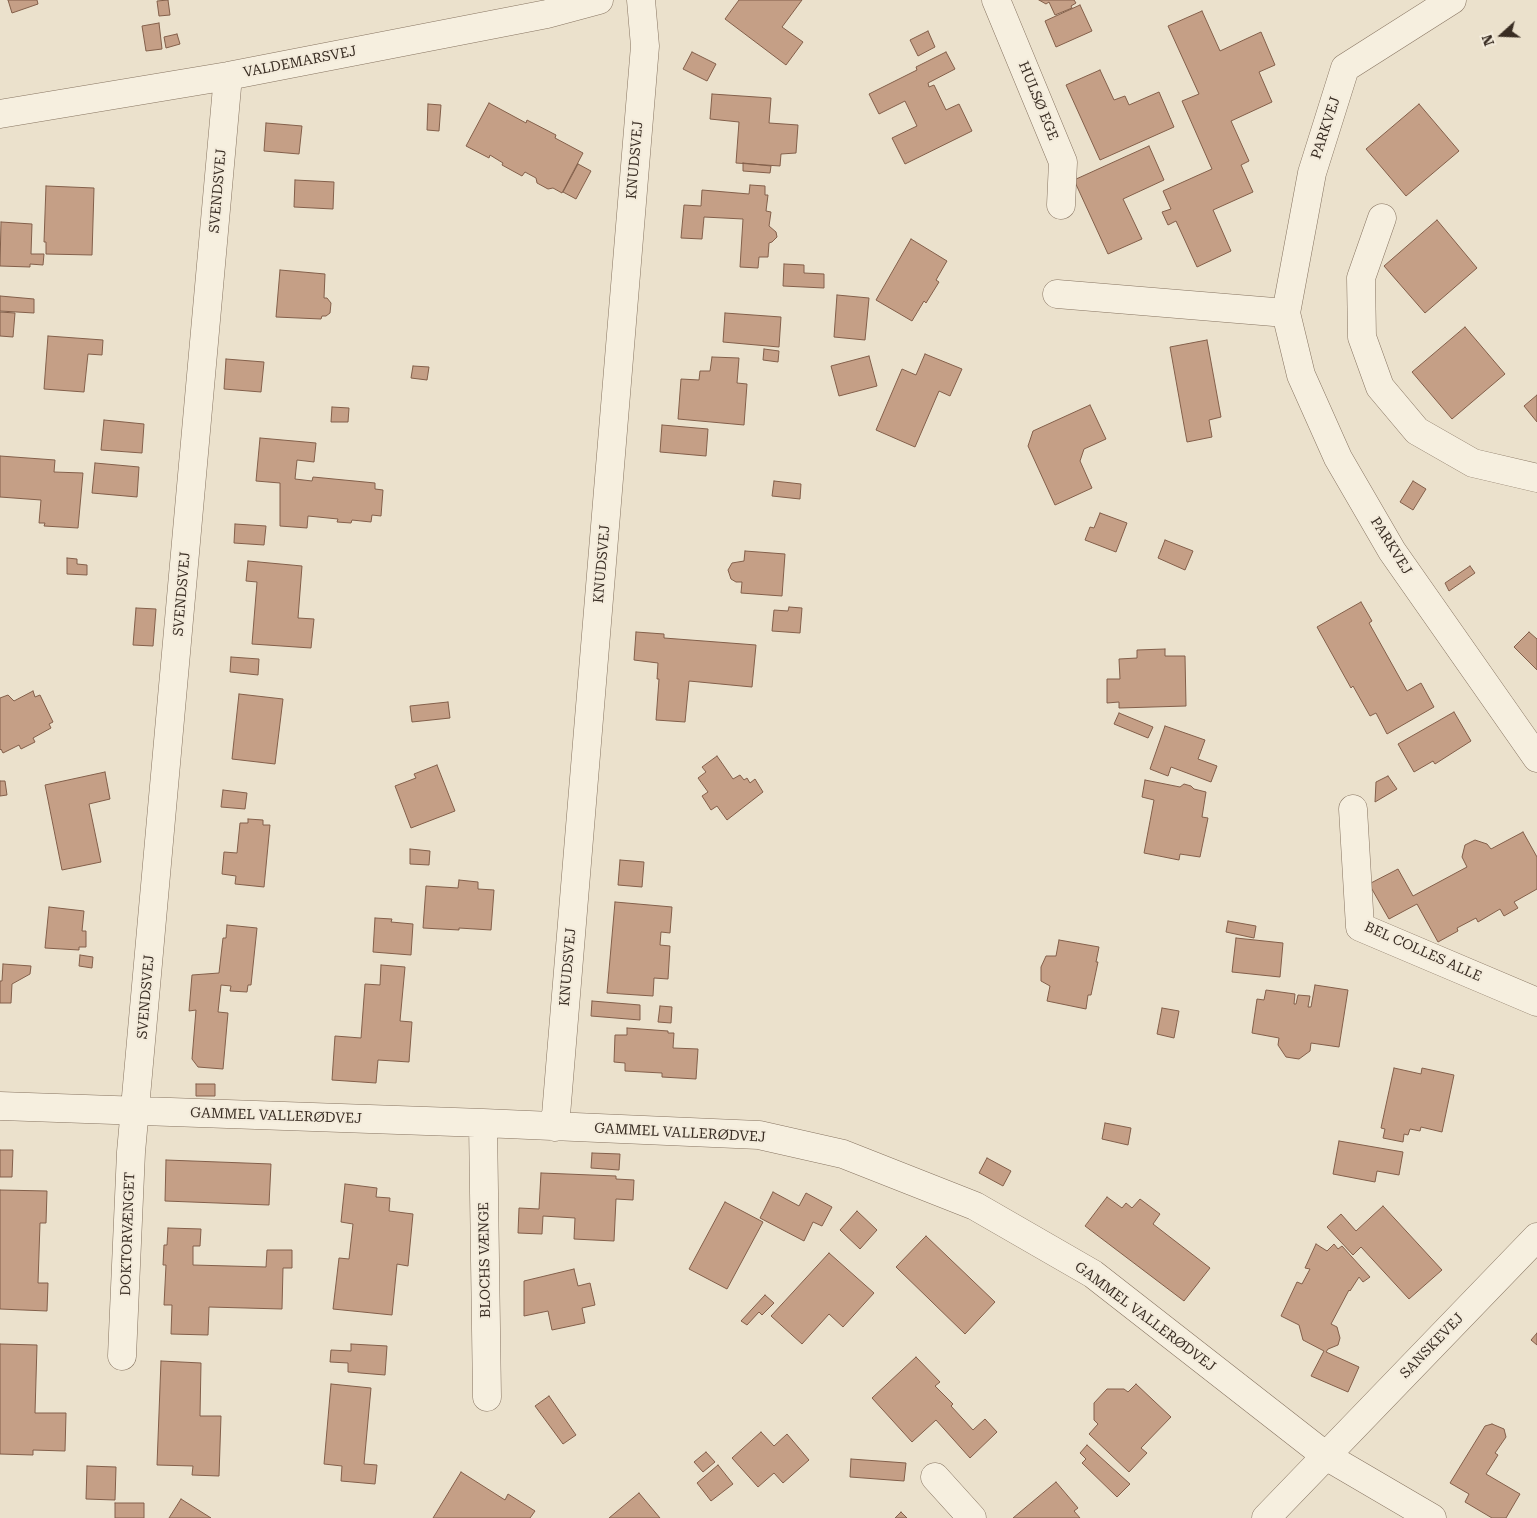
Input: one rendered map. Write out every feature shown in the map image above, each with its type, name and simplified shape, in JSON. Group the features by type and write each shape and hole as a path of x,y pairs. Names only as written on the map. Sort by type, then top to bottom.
{"street":[{"name":"VALDEMARSVEJ","path":"0,114 228,76 547,14 599,0"},
{"name":"KNUDSVEJ","path":"555,1127 645,46 641,0"},
{"name":"HULSØ EGE","path":"996,0 1063,162 1061,205"},
{"name":"PARKVEJ","path":"1452,0 1345,68 1312,173 1286,313 1301,375 1343,467 1392,551 1537,758"},
{"name":"SVENDSVEJ","path":"135,1112 228,76"},
{"path":"1382,218 1361,278 1362,336 1380,387 1417,431 1425,436 1473,463 1537,478"},
{"path":"1057,294 1286,313"},
{"name":"BEL COLLES ALLE","path":"1353,809 1360,927 1537,1002"},
{"name":"GAMMEL VALLERØDVEJ","path":"0,1106 759,1135 843,1154 975,1206 1093,1274 1326,1456 1432,1518"},
{"name":"DOKTORVÆNGET","path":"122,1356 131,1152 135,1112"},
{"name":"BLOCHS VÆNGE","path":"483,1123 487,1397"},
{"name":"SANSKEVEJ","path":"1266,1518 1537,1237"},
{"path":"935,1477 972,1518"}],"building":[{"path":"8,0 37,0 38,4 12,13"},
{"path":"168,0 170,15 159,16 157,1"},
{"path":"739,0 802,0 782,27 803,42 786,65 725,19"},
{"path":"1039,0 1074,0 1076,3 1071,6 1072,8 1055,15 1049,2 1046,4"},
{"path":"1080,5 1092,31 1056,47 1045,21"},
{"path":"1202,11 1220,51 1261,32 1275,65 1259,72 1272,102 1231,121 1249,161 1241,165 1253,192 1213,210 1231,251 1197,267 1176,221 1168,225 1162,212 1171,209 1163,191 1212,169 1182,101 1199,94 1168,26"},
{"path":"159,23 162,49 146,51 142,26"},
{"path":"928,31 935,47 918,56 910,40"},
{"path":"177,34 180,44 166,48 164,37"},
{"path":"692,52 716,64 707,81 683,69"},
{"path":"946,52 955,69 928,83 929,87 934,85 946,110 959,104 972,131 905,164 892,138 917,126 905,101 879,114 869,94 917,70 916,67"},
{"path":"1100,70 1114,100 1125,96 1129,105 1159,92 1174,127 1100,160 1066,85"},
{"path":"712,94 771,98 769,123 798,125 796,153 781,154 780,166 736,163 739,122 710,119"},
{"path":"489,103 526,123 527,120 556,135 555,138 583,153 562,193 537,183 536,178 525,172 522,176 502,165 503,163 490,155 489,158 466,146"},
{"path":"428,104 441,105 439,131 427,130"},
{"path":"1419,104 1459,151 1406,196 1366,149"},
{"path":"266,123 302,126 299,154 264,151"},
{"path":"1149,146 1164,180 1123,199 1142,239 1108,254 1074,180"},
{"path":"743,163 771,166 770,173 743,171"},
{"path":"578,164 591,171 576,199 563,192"},
{"path":"295,180 334,182 333,209 294,207"},
{"path":"750,185 765,186 765,195 768,195 766,211 771,212 769,226 776,232 777,237 769,243 768,257 759,257 758,268 740,267 743,219 704,217 702,239 681,238 684,205 701,206 702,190 749,194"},
{"path":"46,186 94,188 92,255 46,254 46,242 44,242"},
{"path":"1437,220 1477,268 1425,313 1384,266"},
{"path":"1,222 32,224 31,254 44,254 43,265 30,264 30,267 0,266"},
{"path":"911,239 947,261 936,280 939,282 926,303 924,301 912,321 876,300"},
{"path":"784,264 804,265 804,273 824,274 824,288 783,286"},
{"path":"280,270 325,274 324,298 327,298 331,303 330,313 322,316 321,319 276,317"},
{"path":"837,295 869,298 865,340 834,337"},
{"path":"0,296 34,299 34,313 0,311"},
{"path":"0,312 15,313 13,337 0,336"},
{"path":"725,313 781,317 779,347 723,342"},
{"path":"1465,327 1505,374 1452,419 1412,372"},
{"path":"48,336 103,340 102,355 88,354 84,392 44,389"},
{"path":"1207,340 1221,417 1209,420 1212,437 1187,442 1170,347"},
{"path":"764,349 779,351 778,362 763,360"},
{"path":"925,354 962,369 950,396 939,391 915,447 876,430 902,369 916,375"},
{"path":"869,356 877,386 839,396 831,366"},
{"path":"712,357 739,358 737,383 747,384 744,425 678,419 681,379 699,380 700,371 710,371"},
{"path":"226,359 264,362 261,392 224,389"},
{"path":"413,366 429,367 427,380 411,378"},
{"path":"1537,395 1537,422 1524,406"},
{"path":"1090,405 1106,439 1084,449 1080,461 1092,488 1055,505 1028,446 1033,431"},
{"path":"332,407 349,408 348,422 331,422"},
{"path":"104,420 144,424 142,453 101,450"},
{"path":"662,425 708,429 706,456 660,452"},
{"path":"260,438 316,443 314,462 297,460 295,479 312,481 313,477 375,483 375,489 383,490 381,516 372,515 371,522 352,520 351,523 337,522 338,519 308,516 307,528 280,526 280,483 256,481"},
{"path":"0,456 55,460 54,472 83,473 78,528 44,526 45,523 39,523 41,500 0,497"},
{"path":"95,463 139,467 137,497 92,493"},
{"path":"774,481 801,484 800,499 772,496"},
{"path":"1413,481 1426,489 1413,510 1400,502"},
{"path":"1100,513 1127,523 1116,552 1085,540 1090,527 1094,528"},
{"path":"235,524 266,526 264,545 234,543"},
{"path":"1165,540 1193,551 1185,570 1158,558"},
{"path":"745,551 785,554 782,596 741,593 742,582 736,582 731,579 728,570 732,563 744,561"},
{"path":"67,558 77,559 77,564 87,565 87,575 67,574"},
{"path":"248,561 302,566 298,618 314,619 311,648 252,644 257,582 246,581"},
{"path":"1470,566 1475,573 1449,591 1445,583"},
{"path":"1361,602 1372,621 1369,623 1407,691 1421,683 1434,707 1387,734 1376,713 1370,716 1353,686 1351,688 1317,627"},
{"path":"789,607 802,608 800,633 772,631 774,610 788,611"},
{"path":"136,608 156,609 153,646 133,645"},
{"path":"636,632 664,634 664,638 756,645 752,687 689,681 685,722 656,720 659,679 657,679 658,663 634,660"},
{"path":"1529,632 1537,639 1537,670 1514,647"},
{"path":"1165,649 1165,656 1185,656 1186,706 1119,708 1119,702 1107,703 1107,679 1120,679 1119,659 1137,658 1137,650"},
{"path":"231,657 259,659 258,675 230,672"},
{"path":"33,691 35,697 40,695 53,722 49,724 51,728 33,738 35,742 21,749 19,745 3,753 0,750 0,698 8,695 14,701"},
{"path":"239,694 283,699 275,764 232,759"},
{"path":"448,702 450,718 412,722 410,706"},
{"path":"1454,712 1471,741 1435,764 1433,761 1414,772 1398,744"},
{"path":"1119,713 1153,727 1148,738 1114,724"},
{"path":"1165,726 1205,740 1198,759 1217,766 1211,782 1171,767 1168,776 1150,769"},
{"path":"717,756 733,779 740,775 744,780 747,778 750,783 755,779 763,792 727,820 717,806 711,810 702,796 708,792 698,778 706,772 702,767"},
{"path":"437,765 455,811 411,828 395,786 416,778 414,774"},
{"path":"105,772 110,799 89,804 101,862 62,870 45,785"},
{"path":"1388,776 1397,789 1375,802 1376,782"},
{"path":"1145,780 1180,787 1184,784 1206,792 1202,817 1208,818 1200,857 1180,854 1179,860 1144,853 1154,800 1142,797"},
{"path":"0,781 5,781 7,795 0,796"},
{"path":"223,790 247,793 245,809 221,807"},
{"path":"248,819 263,820 263,825 270,825 264,887 235,884 236,876 222,874 224,852 237,853 240,823 248,823"},
{"path":"1523,832 1537,857 1537,889 1514,902 1518,908 1504,916 1500,909 1478,922 1476,918 1457,928 1458,931 1438,942 1417,904 1389,919 1369,884 1398,869 1413,896 1467,867 1462,857 1465,845 1475,840 1487,844 1491,849"},
{"path":"410,849 430,851 429,865 410,864"},
{"path":"620,860 644,862 642,887 618,885"},
{"path":"459,880 478,882 478,889 494,890 491,930 423,928 426,886 458,888"},
{"path":"615,902 672,907 670,933 661,932 660,945 670,946 668,979 654,978 653,996 607,993"},
{"path":"49,907 84,911 82,931 86,931 86,947 79,947 79,950 45,948"},
{"path":"375,918 392,919 391,922 413,924 411,955 373,952"},
{"path":"1228,921 1256,926 1254,938 1226,932"},
{"path":"227,925 257,928 251,985 248,985 247,992 230,991 231,986 221,985 218,1012 228,1013 223,1069 198,1067 192,1059 196,1010 189,1011 192,975 219,973 223,938 226,938"},
{"path":"1236,938 1283,943 1280,977 1232,972"},
{"path":"1059,940 1099,947 1096,962 1098,962 1091,995 1088,995 1086,1009 1047,1001 1050,986 1041,981 1041,967 1046,956 1056,956"},
{"path":"80,955 93,957 92,968 79,966"},
{"path":"3,964 31,966 30,974 12,984 11,1003 0,1003 0,981 2,981"},
{"path":"381,965 405,967 400,1021 412,1022 409,1062 378,1060 376,1083 332,1080 335,1036 361,1038 365,984 380,985"},
{"path":"1315,985 1348,990 1339,1047 1311,1043 1310,1051 1299,1059 1286,1057 1278,1045 1279,1038 1252,1033 1257,999 1264,1000 1266,990 1295,994 1294,1004 1296,1004 1298,995 1310,996 1308,1007 1311,1007"},
{"path":"592,1001 640,1005 640,1020 591,1016"},
{"path":"660,1006 672,1007 671,1023 658,1022"},
{"path":"1162,1008 1179,1011 1174,1038 1157,1034"},
{"path":"627,1028 668,1031 668,1033 674,1033 673,1048 698,1049 696,1079 662,1077 662,1073 625,1071 625,1063 614,1062 615,1035 627,1035"},
{"path":"1394,1068 1421,1074 1422,1068 1454,1075 1442,1132 1421,1127 1420,1131 1410,1129 1408,1135 1404,1134 1403,1142 1383,1138 1385,1129 1381,1128"},
{"path":"196,1084 215,1084 215,1096 196,1096"},
{"path":"1105,1123 1131,1128 1128,1145 1102,1139"},
{"path":"1339,1141 1403,1152 1399,1175 1377,1171 1375,1182 1333,1174"},
{"path":"0,1150 13,1150 12,1177 0,1177"},
{"path":"592,1153 620,1154 619,1170 591,1168"},
{"path":"987,1158 1011,1171 1003,1186 979,1173"},
{"path":"166,1160 271,1164 269,1205 165,1201"},
{"path":"541,1173 616,1176 616,1179 634,1180 633,1200 616,1199 614,1241 574,1239 575,1218 543,1216 542,1234 518,1233 519,1208 539,1209"},
{"path":"345,1184 377,1188 376,1197 390,1198 389,1211 413,1214 408,1266 397,1264 392,1315 333,1309 339,1258 349,1259 353,1224 341,1222"},
{"path":"0,1190 47,1191 46,1223 40,1223 38,1283 48,1283 47,1311 0,1309"},
{"path":"773,1192 799,1206 806,1193 832,1207 822,1226 813,1222 804,1241 760,1218"},
{"path":"1107,1197 1122,1208 1126,1203 1132,1208 1140,1199 1160,1214 1153,1224 1210,1268 1184,1301 1085,1226"},
{"path":"725,1202 763,1222 727,1289 689,1269"},
{"path":"1383,1206 1442,1270 1409,1299 1361,1247 1353,1255 1327,1227 1341,1214 1356,1231"},
{"path":"857,1211 877,1230 860,1249 840,1230"},
{"path":"168,1228 201,1229 200,1246 193,1246 193,1265 266,1267 267,1250 292,1250 292,1268 283,1268 282,1309 209,1307 208,1335 171,1334 172,1305 164,1305 166,1265 163,1265 164,1245 167,1245"},
{"path":"926,1236 995,1302 965,1334 896,1267"},
{"path":"1316,1244 1327,1251 1334,1244 1338,1249 1342,1246 1370,1277 1363,1282 1359,1277 1349,1290 1331,1324 1337,1327 1340,1338 1338,1345 1328,1349 1326,1352 1359,1367 1348,1392 1311,1376 1324,1351 1303,1340 1299,1325 1281,1316 1297,1282 1302,1284 1310,1269 1305,1268"},
{"path":"829,1253 874,1293 843,1327 829,1314 802,1344 771,1316"},
{"path":"574,1269 578,1286 590,1283 595,1305 582,1308 585,1323 552,1330 548,1311 524,1316 524,1281"},
{"path":"765,1295 774,1303 762,1315 759,1312 747,1325 741,1321"},
{"path":"1537,1333 1537,1345 1531,1340"},
{"path":"0,1344 37,1345 35,1413 66,1413 65,1451 33,1450 33,1455 0,1454"},
{"path":"351,1344 387,1346 385,1375 348,1372 348,1363 330,1362 331,1350 351,1351"},
{"path":"916,1357 940,1382 935,1386 953,1404 951,1406 973,1430 985,1419 997,1432 970,1458 936,1420 912,1442 872,1398"},
{"path":"161,1361 201,1363 200,1416 221,1416 219,1476 192,1475 193,1466 157,1465"},
{"path":"331,1384 371,1388 364,1464 377,1465 375,1484 341,1481 342,1466 324,1464"},
{"path":"1136,1384 1171,1417 1141,1448 1147,1453 1129,1472 1089,1434 1098,1424 1094,1420 1094,1403 1107,1389 1124,1389 1128,1392"},
{"path":"549,1396 576,1435 563,1444 535,1406"},
{"path":"1492,1424 1504,1429 1506,1437 1495,1453 1498,1455 1486,1474 1520,1494 1506,1518 1492,1518 1465,1502 1469,1494 1450,1483 1485,1426"},
{"path":"761,1432 774,1446 787,1434 809,1460 783,1483 774,1473 758,1487 732,1458"},
{"path":"1087,1445 1130,1484 1117,1497 1082,1463 1086,1459 1080,1453"},
{"path":"706,1452 715,1462 703,1472 694,1462"},
{"path":"851,1459 906,1463 904,1481 850,1477"},
{"path":"718,1465 733,1484 711,1501 697,1483"},
{"path":"87,1466 116,1467 115,1500 86,1499"},
{"path":"461,1472 505,1500 508,1494 535,1511 530,1518 433,1518"},
{"path":"1056,1482 1078,1508 1074,1511 1080,1518 1013,1518"},
{"path":"639,1493 660,1518 609,1518"},
{"path":"181,1499 211,1518 169,1518"},
{"path":"115,1503 144,1503 144,1518 115,1518"},
{"path":"901,1512 907,1518 895,1518"}]}
